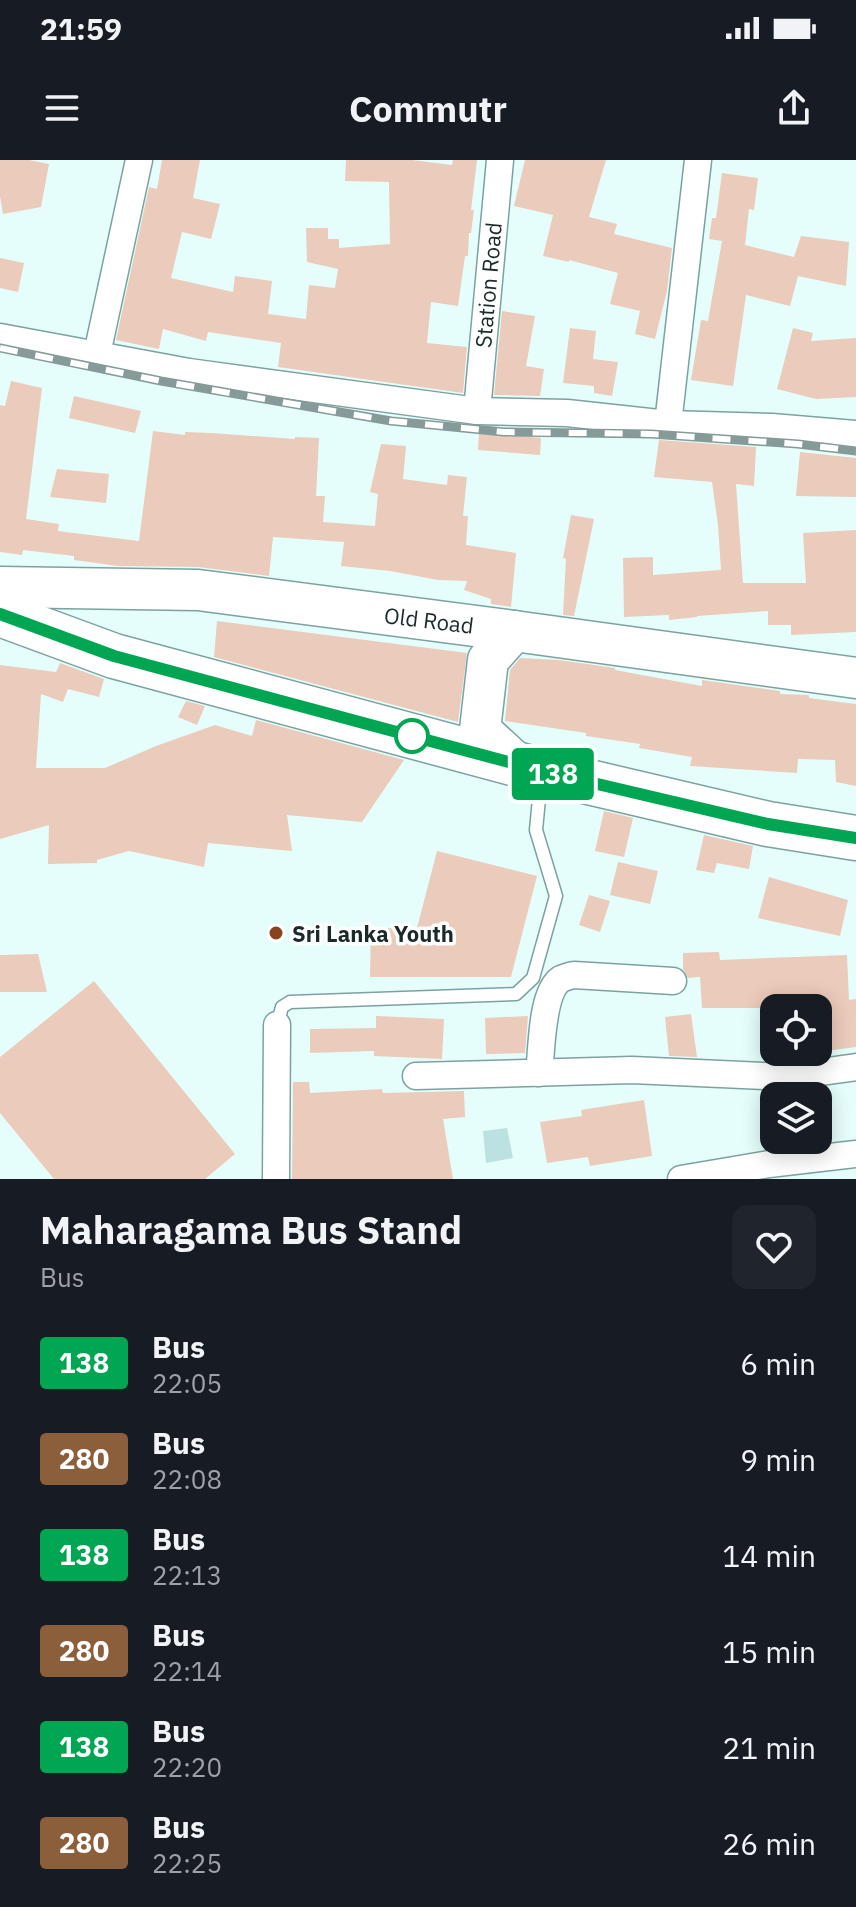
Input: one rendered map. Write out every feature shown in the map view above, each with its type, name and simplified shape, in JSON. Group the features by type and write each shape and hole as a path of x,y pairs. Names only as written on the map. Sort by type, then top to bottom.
{"highway":[{"path":"0,614 114,656 530,768 768,824 840,836 845,852 856,868"}],"main road":[{"name":"Old Road","path":"0,587 198,590 856,678"},
{"path":"514,631 488,660 480,730 530,768"}],"street":[{"path":"97,354 139,160"},
{"name":"Station Road","path":"477,411 500,160"},
{"path":"668,424 698,160"},
{"path":"0,337 189,372 477,411 567,413 668,424 772,427 856,434"},
{"path":"539,1073 547,1004 551,990 562,978 574,975 673,981"},
{"path":"276,1179 277,1025"},
{"path":"416,1076 632,1070 785,1077 856,1067"},
{"path":"681,1179 769,1164 856,1154"}],"lane":[{"path":"277,1025 282,1007 290,1002 516,994 533,978 556,896 536,830 530,768"}],"shaded area":[{"path":"507,1128 513,1158 486,1163 483,1131"}],"building":[{"path":"0,160 49,164 41,207 3,214"},
{"path":"162,160 200,160 193,198 220,204 211,239 182,232 171,278 233,292 235,276 272,281 268,314 306,319 309,285 335,288 338,269 307,262 306,228 328,228 328,239 339,239 339,248 390,244 389,182 345,181 346,160 412,160 452,165 453,160 477,160 471,210 474,210 458,306 431,302 427,343 467,347 463,393 278,367 281,343 208,332 206,341 163,329 159,349 116,340 149,187 157,189"},
{"path":"525,160 606,160 589,217 617,224 614,234 672,248 667,291 655,339 635,334 640,311 610,304 618,273 543,256 553,215 514,206"},
{"path":"722,173 758,178 754,210 749,209 745,245 794,257 801,236 849,242 846,286 798,276 790,306 746,295 733,386 691,380 701,320 708,321 722,241 709,239 712,218 716,218"},
{"path":"0,258 24,263 18,292 0,288"},
{"path":"502,311 535,316 526,366 544,369 540,396 494,395"},
{"path":"570,328 596,331 593,359 618,362 612,396 594,393 594,386 563,383"},
{"path":"793,328 813,333 811,341 856,338 856,397 816,399 777,389"},
{"path":"11,381 42,388 26,519 59,524 58,531 139,541 153,431 185,435 185,432 319,438 316,496 325,496 323,522 375,526 378,494 370,492 381,444 406,446 403,479 447,485 448,475 467,477 463,516 468,516 466,545 516,553 511,607 491,604 491,599 464,590 467,581 438,580 341,566 344,542 273,537 269,576 198,567 118,566 74,560 74,556 23,550 22,555 0,552 0,405 5,406"},
{"path":"74,396 141,411 135,433 69,418"},
{"path":"479,432 541,438 540,455 478,450"},
{"path":"659,440 756,447 754,486 736,484 743,583 806,583 803,533 856,530 856,632 791,635 791,625 768,625 768,611 669,620 669,615 624,617 623,558 653,557 653,575 721,570 712,482 654,477"},
{"path":"800,452 856,458 856,497 796,496"},
{"path":"57,469 109,474 106,503 50,497"},
{"path":"571,515 594,519 574,616 563,615 566,559 563,558"},
{"path":"217,621 467,653 458,722 214,657"},
{"path":"520,658 559,660 702,686 702,680 856,704 856,786 836,782 835,760 798,759 797,773 690,766 692,757 639,748 640,744 505,721 510,670"},
{"path":"60,663 104,679 99,697 68,689 63,702 41,694 36,768 105,768 215,725 252,736 256,720 404,760 362,822 287,815 292,851 208,843 204,867 129,851 97,860 97,863 48,864 49,825 0,839 0,665 56,672"},
{"path":"186,701 205,706 197,725 178,717"},
{"path":"604,811 633,818 624,857 595,851"},
{"path":"704,835 753,846 749,869 717,863 714,873 696,870"},
{"path":"437,851 537,876 511,977 370,977 371,928 417,928"},
{"path":"618,862 658,871 650,904 610,895"},
{"path":"769,877 848,900 840,936 758,918"},
{"path":"589,895 610,901 600,932 579,925"},
{"path":"719,952 720,960 847,955 849,1000 856,999 856,1047 832,1050 832,994 760,994 760,1008 702,1008 700,977 688,978 683,969 683,953"},
{"path":"38,954 47,992 0,992 0,955"},
{"path":"94,981 235,1154 205,1179 54,1179 0,1113 0,1057"},
{"path":"691,1014 697,1057 669,1056 665,1017"},
{"path":"376,1016 444,1019 442,1059 374,1056 374,1051 310,1053 310,1029 376,1028"},
{"path":"528,1016 525,1053 486,1054 485,1018"},
{"path":"293,1082 309,1082 310,1093 382,1089 383,1093 464,1091 465,1117 443,1119 453,1179 292,1179"},
{"path":"644,1100 652,1156 590,1166 588,1157 547,1163 540,1122 582,1116 581,1110"}],"railway":[{"path":"0,348 161,381 391,421 504,432 651,434 856,451"}],"bus line":[{"name":"138","path":"0,614 114,656 542,771 768,824 856,838"}],"place":[{"name":"Sri Lanka Youth","path":"276,933"}]}
